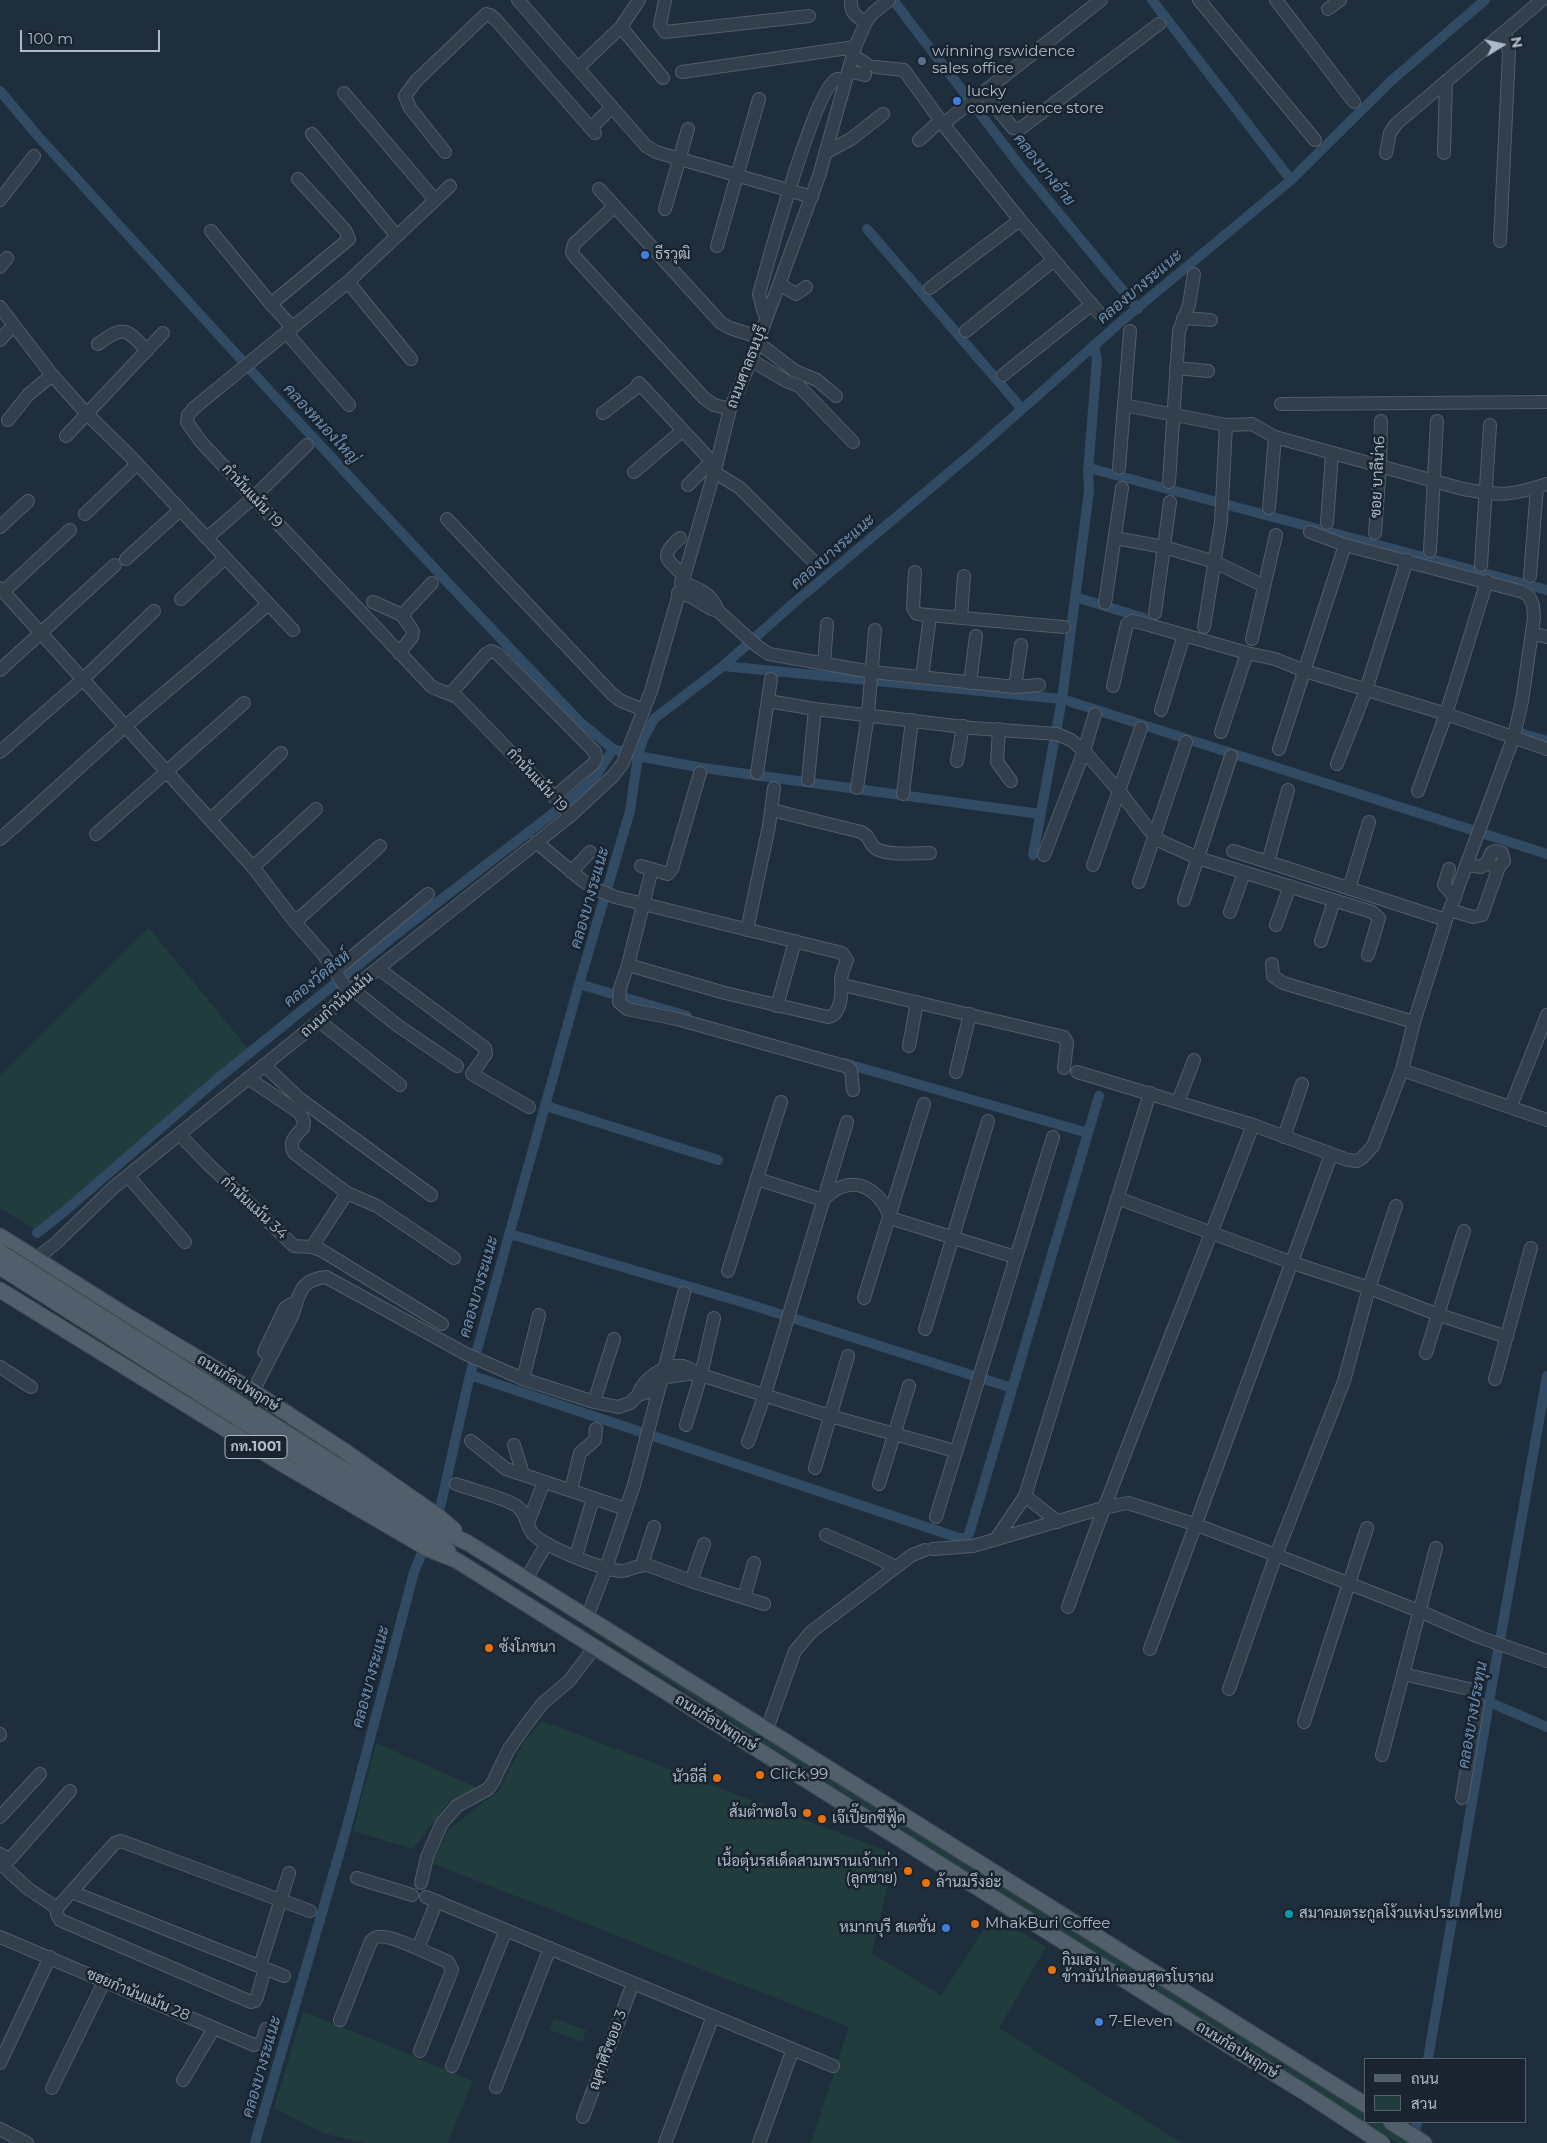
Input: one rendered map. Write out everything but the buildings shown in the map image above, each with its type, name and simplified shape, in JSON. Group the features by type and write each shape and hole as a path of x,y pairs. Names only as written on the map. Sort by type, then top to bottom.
{"main road":[{"name":"ถนนกัลปพฤกษ์","path":"0,1236 124,1314 250,1389 427,1529 456,1560 1304,2092 1382,2143"},
{"name":"ถนนกัลปพฤกษ์","path":"0,1252 239,1412"},
{"path":"1,1292 37,1258"},
{"name":"ถนนกัลปพฤกษ์","path":"0,1267 427,1529"},
{"name":"ถนนกัลปพฤกษ์","path":"1,1292 293,1470 427,1529 468,1543 1364,2105"},
{"path":"98,1351 86,1338 84,1332 85,1325 97,1315 110,1312 124,1314"},
{"path":"1393,2123 1423,2142"}],"street":[{"path":"518,0 646,146 656,152 812,197"},
{"path":"578,68 621,27 639,0"},
{"path":"665,0 660,25 664,32 809,16"},
{"path":"851,0 853,13 866,22"},
{"name":"ถนนศาลธนบุรี","path":"630,747 644,710 730,409 751,360 812,197 854,51 866,22 890,0"},
{"path":"919,140 1101,0"},
{"path":"1199,0 1315,140"},
{"path":"1276,0 1354,102"},
{"path":"1328,9 1340,0"},
{"path":"1386,153 1391,129 1542,0"},
{"path":"445,152 410,108 405,96 416,81 486,14 496,20 593,131 612,107"},
{"path":"974,98 1013,128 1020,129 1159,24"},
{"path":"621,27 663,78"},
{"path":"1500,241 1509,53 1505,32"},
{"path":"682,72 854,51 871,71"},
{"path":"766,316 759,294 813,119 833,80 871,71 904,70 942,122 1020,220 1095,308 1003,375"},
{"path":"1444,153 1446,81"},
{"path":"344,93 435,200"},
{"path":"825,95 837,109"},
{"path":"717,246 759,99"},
{"path":"825,153 851,139 883,114"},
{"path":"665,209 688,129"},
{"path":"312,134 396,235"},
{"path":"0,200 34,156"},
{"path":"271,304 349,239 345,230 298,179"},
{"name":"กำนันแม้น 19","path":"450,186 348,282 238,370 194,408 188,415 187,422 201,442 431,686 458,698 562,806"},
{"path":"599,189 721,323 758,340 796,371 817,380 836,396"},
{"path":"614,206 574,244 572,252 704,398 714,404 730,409"},
{"path":"930,288 1020,220"},
{"path":"211,231 271,304 289,330 349,405"},
{"path":"966,331 1054,260"},
{"path":"1169,482 1179,331 1191,298 1194,274"},
{"path":"348,282 412,359"},
{"path":"779,284 796,294 806,287"},
{"path":"0,307 52,375 87,414 137,464 293,630"},
{"path":"1183,318 1211,320"},
{"path":"0,340 14,325"},
{"path":"98,344 114,332 123,331 135,338 147,350"},
{"path":"1118,468 1130,331"},
{"path":"66,436 163,333"},
{"path":"751,360 786,381 799,386 853,442"},
{"path":"1176,368 1208,371"},
{"path":"8,420 28,395 52,375"},
{"path":"603,413 640,383 714,466 740,488 815,563"},
{"path":"1281,404 1547,402"},
{"path":"1124,405 1226,425 1252,424 1275,437 1380,467 1486,494 1516,494 1542,486 1530,576"},
{"path":"1430,551 1437,420"},
{"name":"ซอย บาลีน่า6","path":"1375,533 1380,467 1380,421"},
{"path":"1481,565 1490,424"},
{"path":"1204,628 1221,522 1226,425"},
{"path":"634,472 682,431"},
{"path":"1269,508 1275,437"},
{"path":"206,538 253,498 307,445"},
{"path":"1327,523 1332,454"},
{"path":"85,514 137,464"},
{"path":"688,485 714,466"},
{"path":"1105,603 1122,488"},
{"path":"0,527 28,501"},
{"path":"1155,613 1170,502"},
{"path":"0,670 180,510"},
{"path":"447,520 612,694 621,701 644,710"},
{"path":"70,530 1,591 253,866 295,922 344,982 397,1025 457,1066"},
{"path":"1077,1072 1253,1125 1331,1155 1357,1161 1367,1155 1373,1146 1402,1070 1414,1022 1450,909 1514,736 1522,701 1532,633 1533,605 1529,596 1523,592 1345,545 1310,532"},
{"path":"1252,639 1276,534"},
{"path":"680,538 668,549 666,555 681,584 703,591 715,603 718,611 757,646 775,656 824,664 871,681 922,677 1015,687 1039,685"},
{"path":"1114,538 1165,547 1216,562 1264,586"},
{"path":"1279,750 1345,545"},
{"path":"181,599 225,558"},
{"path":"1338,764 1366,690 1407,560"},
{"path":"915,572 913,608 917,614 1064,627"},
{"path":"961,618 964,576"},
{"path":"1418,791 1446,714 1487,581"},
{"path":"402,615 432,583"},
{"path":"373,602 402,615 413,633 399,652"},
{"path":"0,839 125,727 203,659 222,646 268,604"},
{"path":"0,752 82,680 154,611"},
{"path":"922,677 930,616"},
{"path":"1113,686 1127,624 1132,621 1275,659 1305,671 1514,736 1547,749"},
{"path":"824,664 827,624"},
{"path":"857,788 868,714 875,630"},
{"path":"1532,633 1547,637"},
{"path":"1161,710 1184,635"},
{"path":"970,683 976,636"},
{"path":"1015,687 1021,645"},
{"path":"447,693 486,654 491,651 498,654 595,752 596,760 562,806"},
{"path":"1221,732 1247,653"},
{"path":"447,693 464,669"},
{"path":"756,773 771,678"},
{"path":"768,701 815,709 963,726 1051,733 1071,740 1084,750 1160,841 1198,858 1365,910 1379,918 1368,955"},
{"path":"96,834 244,703"},
{"path":"808,780 815,709"},
{"path":"1044,855 1084,750 1095,714"},
{"path":"903,794 912,720"},
{"path":"957,761 963,726"},
{"path":"1093,865 1141,728"},
{"path":"999,729 997,762 1011,780"},
{"path":"1139,882 1186,742"},
{"name":"ถนนกำนันแม้น","path":"37,1258 128,1176 319,1021 344,982 379,968 536,842 562,806 613,776 623,763 630,747"},
{"path":"210,820 281,753"},
{"path":"1184,900 1231,756"},
{"path":"700,773 672,869 668,874 646,867 642,904 628,965 620,988 619,1002 627,1009 677,1019 848,1068 852,1070 853,1074 853,1090"},
{"path":"747,930 772,810 774,788"},
{"path":"1268,862 1288,790"},
{"path":"253,866 316,810"},
{"path":"772,810 861,832 866,834 873,846 881,852 930,853"},
{"path":"1349,889 1369,822"},
{"path":"536,842 571,872 598,890 615,897 842,953 847,960 841,979 843,985 837,1012 832,1017 818,1016 777,1006 628,965"},
{"path":"295,922 380,846"},
{"path":"1233,851 1349,889 1450,909 1473,917 1482,915 1493,864 1480,868 1467,865"},
{"path":"571,872 590,852"},
{"path":"1449,869 1444,886 1450,909"},
{"path":"1230,912 1244,873"},
{"path":"1276,925 1290,886"},
{"path":"344,982 428,894"},
{"path":"1321,941 1334,901"},
{"path":"777,1006 795,941"},
{"path":"1272,964 1273,976 1283,983 1414,1022"},
{"path":"379,968 475,1038 485,1048 486,1054 472,1074 529,1107"},
{"path":"843,985 1064,1037 1067,1043 1064,1068"},
{"path":"909,1046 917,1002"},
{"path":"956,1072 970,1014"},
{"path":"1511,1106 1547,1015"},
{"path":"319,1021 400,1085"},
{"path":"1178,1102 1194,1060"},
{"path":"264,1065 300,1099 431,1195"},
{"path":"1402,1070 1547,1120"},
{"path":"248,1078 300,1113 304,1122 303,1128 293,1138 291,1143 294,1153 347,1192 376,1206 454,1258"},
{"path":"1284,1137 1302,1084"},
{"path":"996,1539 1025,1496 1150,1093"},
{"path":"728,1271 781,1102"},
{"path":"864,1298 924,1104"},
{"path":"925,1330 988,1121"},
{"path":"748,1442 765,1394 847,1122"},
{"path":"1068,1607 1103,1508 1212,1234 1253,1125"},
{"name":"กำนันแม้น 34","path":"180,1135 206,1163 294,1246 312,1247 321,1250 442,1324"},
{"path":"936,1517 1053,1136"},
{"path":"1150,1649 1194,1524 1293,1263 1331,1155"},
{"path":"128,1176 185,1242"},
{"path":"757,1179 823,1200"},
{"path":"823,1200 839,1188 852,1185 868,1189 883,1201 890,1218 952,1239 1015,1257"},
{"path":"312,1247 347,1192"},
{"path":"1117,1198 1293,1263 1507,1337"},
{"path":"1230,1689 1276,1555 1344,1381 1369,1288 1396,1206"},
{"path":"1426,1353 1464,1231"},
{"path":"1495,1379 1531,1248"},
{"path":"250,1389 286,1307 294,1302 308,1282 314,1278 326,1277 466,1354 523,1379 594,1402 618,1407 630,1403 638,1395 648,1392 662,1375"},
{"path":"587,1617 606,1568 646,1444 684,1293"},
{"path":"523,1379 539,1315"},
{"path":"686,1425 714,1318"},
{"path":"594,1402 614,1339"},
{"path":"815,1468 848,1356"},
{"path":"0,1367 31,1387"},
{"path":"662,1375 698,1374 830,1416 955,1451"},
{"path":"879,1484 909,1386"},
{"path":"571,1490 580,1453 595,1440 596,1430"},
{"path":"472,1441 506,1469 626,1509"},
{"path":"514,1445 523,1474"},
{"path":"456,1484 514,1505 522,1511 534,1535 546,1544 606,1568 622,1571 642,1564 764,1604"},
{"path":"528,1523 542,1487"},
{"path":"1025,1496 1058,1522"},
{"path":"767,1729 795,1650 802,1641 912,1555 929,1550 973,1546 1103,1508 1128,1503 1194,1524 1419,1611 1479,1637 1547,1661"},
{"path":"576,1556 591,1505"},
{"path":"642,1564 654,1527"},
{"path":"1304,1722 1367,1528"},
{"path":"826,1535 895,1567"},
{"path":"526,1579 546,1544"},
{"path":"691,1581 704,1544"},
{"path":"1382,1755 1436,1548"},
{"path":"744,1598 754,1563"},
{"path":"421,1883 427,1857 442,1823 457,1806 488,1788 493,1782 509,1749 529,1720 543,1703 569,1681 595,1647"},
{"path":"1403,1674 1469,1689 1475,1695 1478,1703 1462,1798"},
{"path":"0,1817 40,1774"},
{"path":"0,1857 10,1859 70,1791"},
{"path":"289,1873 279,1900 262,1967 257,1997 255,2001 251,2002 60,1920 57,1914 57,1908 115,1843 121,1842 279,1900 310,1912"},
{"path":"0,1857 27,1888 57,1908"},
{"path":"357,1878 412,1895 418,1899 431,1899 833,2066"},
{"path":"412,1895 414,1885 421,1883 427,1887 431,1899 418,1948"},
{"path":"72,1892 284,1976"},
{"path":"452,2066 506,1930"},
{"path":"340,2020 374,1938 383,1936 418,1948 448,1962 452,1970 420,2051"},
{"name":"ซฮยกำนันแม้น 28","path":"0,1937 105,1980 254,2045 262,2042 266,2029"},
{"path":"496,2087 550,1948"},
{"path":"0,2062 50,1957"},
{"path":"52,2088 105,1980"},
{"name":"ณุศาศิริซอย 3","path":"583,2117 633,1983"},
{"path":"665,2143 713,2016"},
{"path":"183,2080 214,2028"},
{"path":"759,2143 793,2049"},
{"path":"0,2129 27,2143"}],"green space":[{"path":"149,928 250,1051 35,1230 0,1208 0,1077"},
{"path":"585,1627 716,1705 1364,2112 1364,2122 755,1737"},
{"path":"542,1721 895,1854 872,1953 941,1996 993,1915 1046,1947 999,2028 1182,2143 811,2143 849,2027 432,1863 449,1829 498,1791 525,1740"},
{"path":"376,1743 478,1788 447,1804 413,1849 353,1831"},
{"path":"303,2011 473,2081 447,2143 364,2143 325,2134 274,2108"},
{"path":"554,2019 586,2030 582,2042 550,2030"},
{"path":"1366,2123 1382,2123 1413,2143 1398,2143"}],"waterway":[{"name":"คลองบางอ้าย","path":"893,0 1024,171 1138,309"},
{"path":"1152,0 1291,180"},
{"name":"คลองบางระแนะ","path":"435,1520 441,1504 470,1375 579,984 630,811 638,756 643,739 654,719 723,666 795,602 977,449 1124,319 1291,180 1391,81 1485,0"},
{"name":"คลองหนองใหญ่","path":"0,91 37,135 267,388 449,584 580,722 613,749 638,756 703,768 1040,814"},
{"path":"867,229 1022,409"},
{"path":"1033,855 1062,699 1089,491 1088,472 1097,359 1094,346"},
{"path":"1089,468 1547,590"},
{"path":"1075,597 1144,618"},
{"path":"723,666 1062,699 1547,854"},
{"path":"1514,731 1547,741"},
{"name":"คลองวัดสิงห์","path":"37,1233 216,1080 399,932 565,804 593,780 613,749"},
{"path":"579,984 687,1016"},
{"path":"844,1063 1088,1133"},
{"path":"470,1375 959,1538 966,1538 969,1534 1099,1096"},
{"path":"546,1106 718,1160"},
{"path":"510,1234 742,1302 1012,1388"},
{"name":"คลองบางประทุน","path":"1428,2058 1547,1376"},
{"name":"คลองบางระแนะ","path":"255,2143 346,1830 414,1572 426,1543"},
{"path":"1489,1702 1547,1727"},
{"name":"คลองบางประทุน","path":"1413,2142 1417,2123"}],"place":[{"name":"winning rswidence sales office","path":"922,61"},
{"name":"lucky convenience store","path":"957,101"},
{"name":"ธีรวุฒิ","path":"645,255"},
{"name":"ซ้งโภชนา","path":"489,1648"},
{"name":"Click 99","path":"760,1775"},
{"name":"นัวอีลี่","path":"717,1778"},
{"name":"ส้มตำพอใจ","path":"807,1813"},
{"name":"เจ๊เปี๊ยกซีฟู้ด","path":"822,1819"},
{"name":"เนื้อตุ๋นรสเด็ดสามพรานเจ้าเก่า (ลูกชาย)","path":"908,1871"},
{"name":"ล้านมรึงอ่ะ","path":"926,1883"},
{"name":"สมาคมตระกูลโง้วแห่งประเทศไทย","path":"1289,1914"},
{"name":"MhakBuri Coffee","path":"975,1924"},
{"name":"หมากบุรี สเตชั่น","path":"946,1928"},
{"name":"กิมเฮง ข้าวมันไก่ตอนสูตรโบราณ","path":"1052,1970"},
{"name":"7-Eleven","path":"1099,2022"}]}
